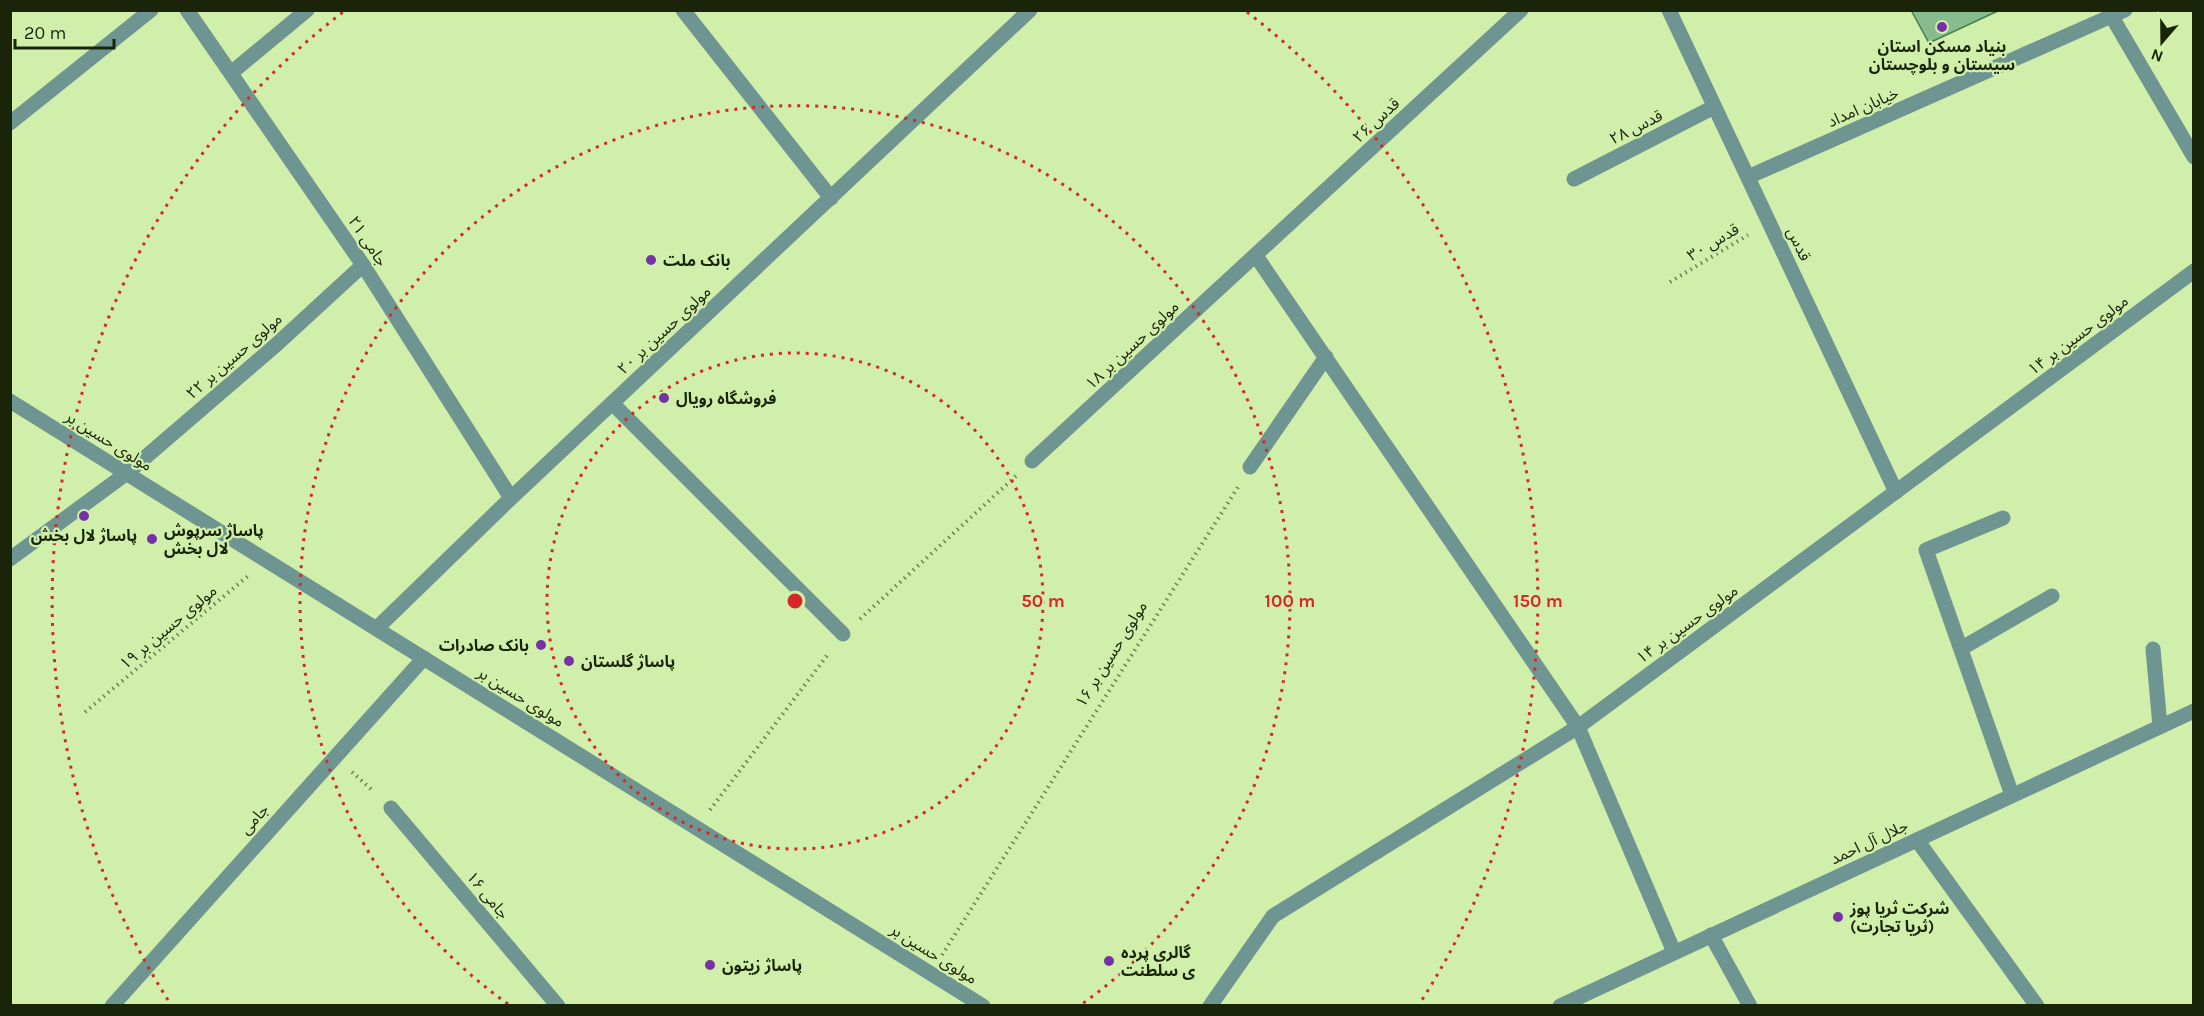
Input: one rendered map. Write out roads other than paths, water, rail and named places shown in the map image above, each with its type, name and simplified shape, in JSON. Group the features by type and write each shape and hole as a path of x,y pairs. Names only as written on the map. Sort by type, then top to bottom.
{"street":[{"path":"10,123 151,10"},
{"name":"جامی ۲۱","path":"187,10 363,265 511,498"},
{"path":"231,73 307,10"},
{"path":"683,10 831,198"},
{"name":"مولوی حسین بر ۲۰","path":"377,628 511,498 1030,10"},
{"name":"قدس ۲۶","path":"1256,255 1521,10"},
{"name":"قدس","path":"1669,10 1896,492"},
{"path":"2119,14 2193,157"},
{"name":"خیابان امداد","path":"1748,177 2119,14"},
{"name":"قدس ۲۸","path":"1574,179 1714,107"},
{"path":"1256,255 1578,727 1674,952"},
{"name":"مولوی حسین بر ۱۸","path":"1032,461 1256,255"},
{"name":"مولوی حسین بر ۲۲","path":"10,559 127,473 277,344 363,265"},
{"name":"مولوی حسین بر ۱۴","path":"1210,1005 1273,916 1578,727 2193,271"},
{"path":"1250,467 1326,357"},
{"name":"مولوی حسین بر","path":"12,403 983,1005"},
{"path":"612,403 843,634"},
{"path":"2003,518 1926,550 2012,795"},
{"path":"1962,648 2052,596"},
{"path":"2153,649 2160,726"},
{"name":"جامی","path":"112,1005 334,755 424,658"},
{"name":"جلال آل احمد","path":"1560,1005 2193,711"},
{"name":"جامی ۱۶","path":"392,808 558,1005"},
{"path":"1917,840 2037,1005"},
{"path":"1711,935 1749,1005"}],"place":[{"name":"بنیاد مسکن استان سیستان و بلوچستان","path":"1942,27"},
{"name":"بانک ملت","path":"651,260"},
{"name":"فروشگاه رویال","path":"664,398"},
{"name":"پاساژ لال بخش","path":"84,516"},
{"name":"پاساژ سرپوش لال بخش","path":"152,539"},
{"name":"بانک صادرات","path":"541,645"},
{"name":"پاساژ گلستان","path":"569,661"},
{"name":"شرکت ثریا پوز (ثریا تجارت)","path":"1838,917"},
{"name":"گالری پرده ی سلطنت","path":"1109,961"},
{"name":"پاساژ زیتون","path":"710,965"}]}
